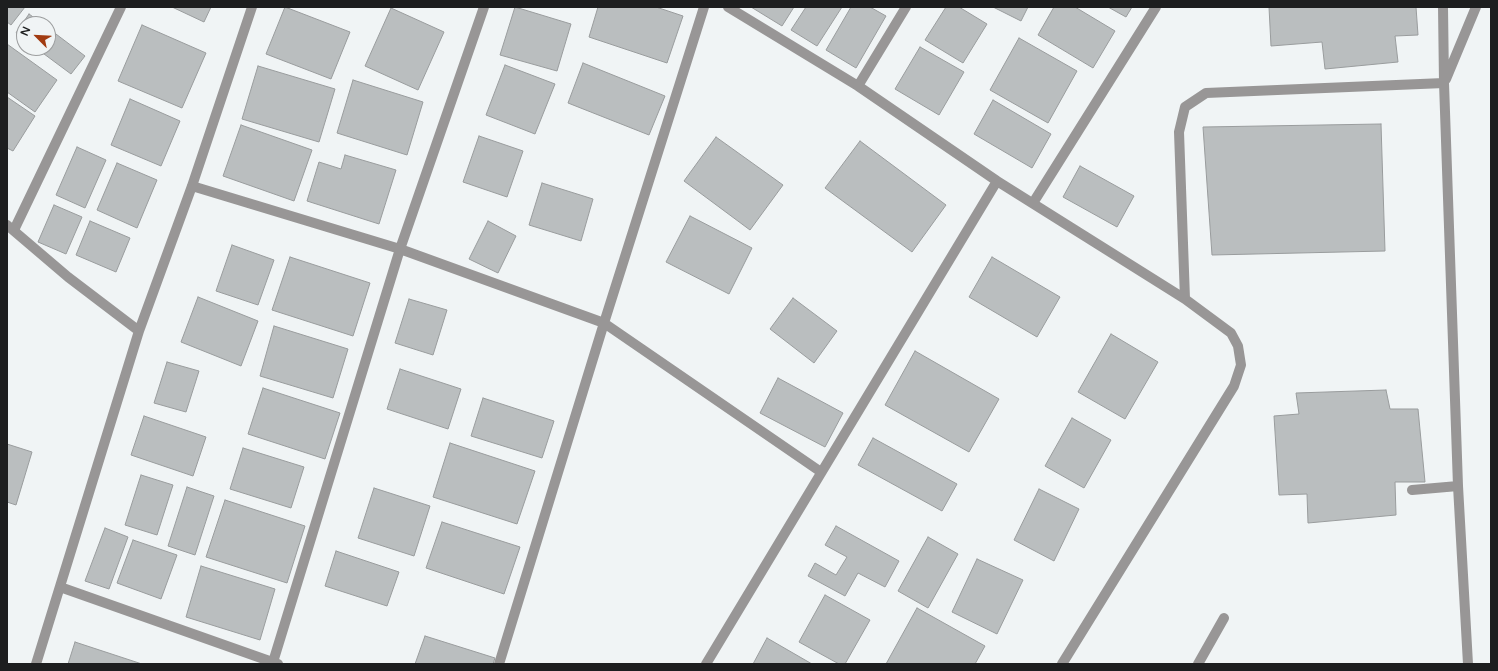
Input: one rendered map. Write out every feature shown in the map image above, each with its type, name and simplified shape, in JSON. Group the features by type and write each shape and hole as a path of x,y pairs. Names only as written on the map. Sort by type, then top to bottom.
{"street":[{"path":"121,7 11,227 68,276 139,331"},
{"path":"36,664 139,331 192,186 252,7"},
{"path":"60,587 276,663 400,249 484,7"},
{"path":"499,664 604,323 704,7"},
{"path":"728,7 858,86 997,181 1185,299 1230,333 1238,346 1241,365 1234,386 1062,664"},
{"path":"858,86 906,7"},
{"path":"1033,203 1156,7"},
{"path":"1443,7 1444,83 1458,486 1468,664"},
{"path":"1444,83 1476,7"},
{"path":"1185,299 1179,132 1185,107 1206,93 1444,83"},
{"path":"706,664 997,181"},
{"path":"192,186 400,249 604,323 821,472"},
{"path":"1412,490 1458,486"},
{"path":"1198,664 1224,618"}],"building":[{"path":"7,7 25,7 18,16 16,16 16,19 11,25 7,22"},
{"path":"172,7 211,7 204,22"},
{"path":"285,7 350,32 331,79 266,54"},
{"path":"515,7 571,24 557,71 500,55"},
{"path":"598,7 656,7 683,16 667,63 589,37"},
{"path":"751,7 794,7 782,26"},
{"path":"806,7 842,7 817,46 791,30"},
{"path":"851,7 870,7 886,16 856,68 826,50"},
{"path":"946,7 959,7 987,24 963,63 925,40"},
{"path":"993,7 1028,7 1021,21"},
{"path":"1054,7 1075,7 1115,31 1093,68 1038,35"},
{"path":"1108,7 1132,7 1126,17"},
{"path":"1269,7 1416,7 1418,35 1395,36 1398,62 1325,69 1322,42 1271,46"},
{"path":"391,8 444,32 418,90 365,66"},
{"path":"142,25 206,53 182,108 118,81"},
{"path":"56,34 85,56 71,74 47,56 56,56"},
{"path":"1019,38 1077,71 1048,123 990,90"},
{"path":"7,44 16,50 16,56 24,56 57,80 35,112 7,92"},
{"path":"920,47 964,72 939,115 895,89"},
{"path":"583,63 665,96 649,135 568,103"},
{"path":"505,65 555,84 535,134 486,115"},
{"path":"258,66 335,89 319,142 242,119"},
{"path":"353,80 423,102 407,155 337,133"},
{"path":"7,97 35,116 13,151 7,148"},
{"path":"130,99 180,121 161,166 111,145"},
{"path":"993,100 1051,134 1032,168 974,134"},
{"path":"1381,124 1385,251 1212,255 1203,127"},
{"path":"241,125 312,150 294,201 223,176"},
{"path":"479,136 523,151 507,197 463,182"},
{"path":"716,137 783,185 750,230 684,181"},
{"path":"860,141 946,205 912,252 825,188"},
{"path":"77,147 106,160 85,208 56,195"},
{"path":"345,155 396,170 379,224 307,201 319,162 341,169"},
{"path":"117,163 157,180 137,228 97,210"},
{"path":"1080,166 1134,196 1117,227 1063,197"},
{"path":"542,183 593,199 581,241 529,225"},
{"path":"54,205 82,217 66,254 38,242"},
{"path":"690,216 752,248 729,294 666,262"},
{"path":"90,221 130,238 116,272 76,255"},
{"path":"488,221 516,236 498,273 469,259"},
{"path":"232,245 274,260 258,305 216,291"},
{"path":"290,257 370,283 353,336 272,310"},
{"path":"992,257 1060,297 1037,337 969,297"},
{"path":"198,297 258,321 241,366 181,342"},
{"path":"793,298 837,331 814,363 770,329"},
{"path":"409,299 447,310 433,355 395,343"},
{"path":"274,326 348,349 333,398 260,376"},
{"path":"1111,334 1158,362 1125,419 1078,392"},
{"path":"915,351 999,399 969,452 885,405"},
{"path":"167,362 199,371 186,412 154,403"},
{"path":"400,369 461,389 448,429 387,409"},
{"path":"778,378 843,413 825,447 760,413"},
{"path":"263,388 340,413 325,459 248,434"},
{"path":"1386,390 1390,409 1418,409 1425,482 1395,482 1396,515 1308,523 1307,494 1279,495 1274,416 1299,414 1296,393"},
{"path":"483,398 554,421 542,458 471,436"},
{"path":"144,416 206,437 193,476 131,455"},
{"path":"1072,418 1111,440 1084,488 1045,466"},
{"path":"873,438 957,484 942,511 858,465"},
{"path":"450,443 535,471 517,524 433,497"},
{"path":"7,444 32,452 16,505 7,502"},
{"path":"243,448 304,467 291,508 230,489"},
{"path":"141,475 173,485 157,535 125,525"},
{"path":"187,487 214,496 195,555 168,546"},
{"path":"374,488 430,506 414,556 358,538"},
{"path":"1039,489 1079,509 1054,561 1014,540"},
{"path":"225,500 305,526 287,583 206,557"},
{"path":"442,522 520,547 504,594 426,568"},
{"path":"836,526 899,561 885,587 858,573 845,596 808,576 815,563 836,575 847,557 825,545"},
{"path":"105,528 128,537 109,589 85,581"},
{"path":"928,537 958,554 928,608 898,591"},
{"path":"133,540 177,555 161,599 117,583"},
{"path":"336,551 399,572 387,606 325,586"},
{"path":"977,559 1023,580 997,634 952,612"},
{"path":"201,566 275,589 260,640 186,617"},
{"path":"825,595 870,620 845,664 839,664 799,642"},
{"path":"917,608 985,646 975,664 886,664"},
{"path":"425,636 495,658 493,664 415,664"},
{"path":"767,638 812,664 753,664"},
{"path":"75,642 142,664 68,664"}]}
